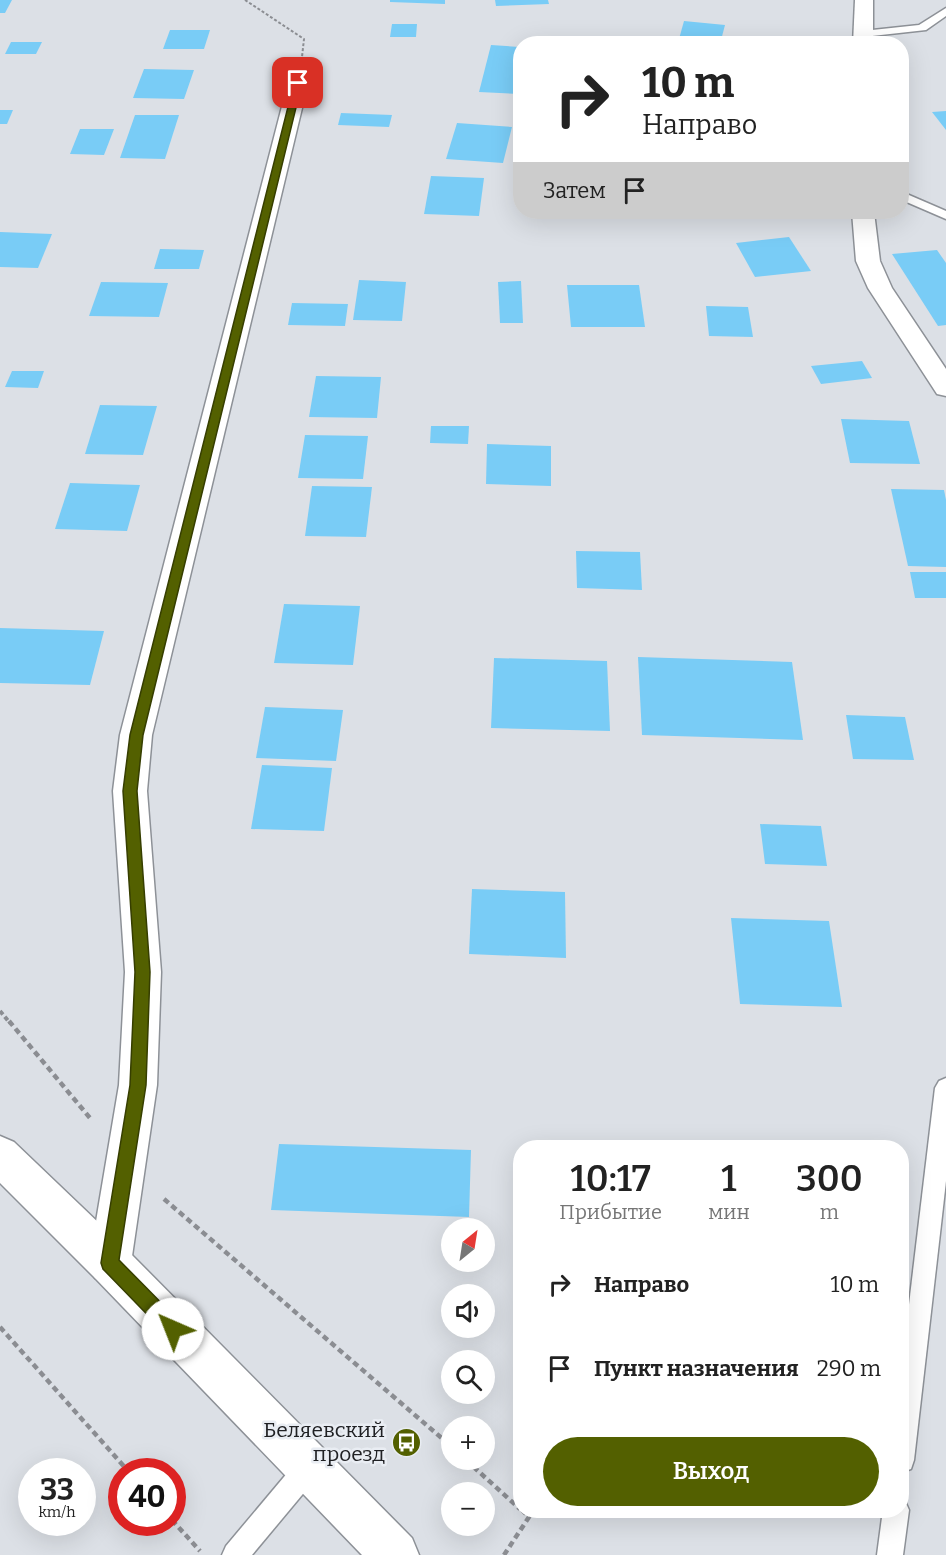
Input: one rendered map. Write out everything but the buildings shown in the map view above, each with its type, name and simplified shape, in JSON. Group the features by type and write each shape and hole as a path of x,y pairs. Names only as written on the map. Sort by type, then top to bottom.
{"street":[{"path":"863,36 864,0"},
{"path":"110,1263 138,1085 143,972 130,791 136,735 298,83"},
{"path":"864,219 868,261 880,288 946,388"},
{"path":"0,1155 110,1263 395,1555"}],"lane":[{"path":"879,36 922,28 946,11"},
{"path":"909,199 946,215"},
{"path":"909,1401 946,1088"},
{"path":"236,1555 308,1468"},
{"path":"890,1555 895,1518"}],"path":[{"path":"244,0 304,39"},
{"path":"0,1011 126,1161 171,1206 441,1438"},
{"path":"0,1327 117,1458"},
{"path":"477,1470 513,1503"},
{"path":"504,1555 528,1518"},
{"path":"186,1535 204,1555"}],"place":[{"name":"Беляевский проезд","path":"406,1442"}],"route":[{"path":"173,1329 110,1263 138,1085 143,972 130,791 136,735 298,83"}]}
